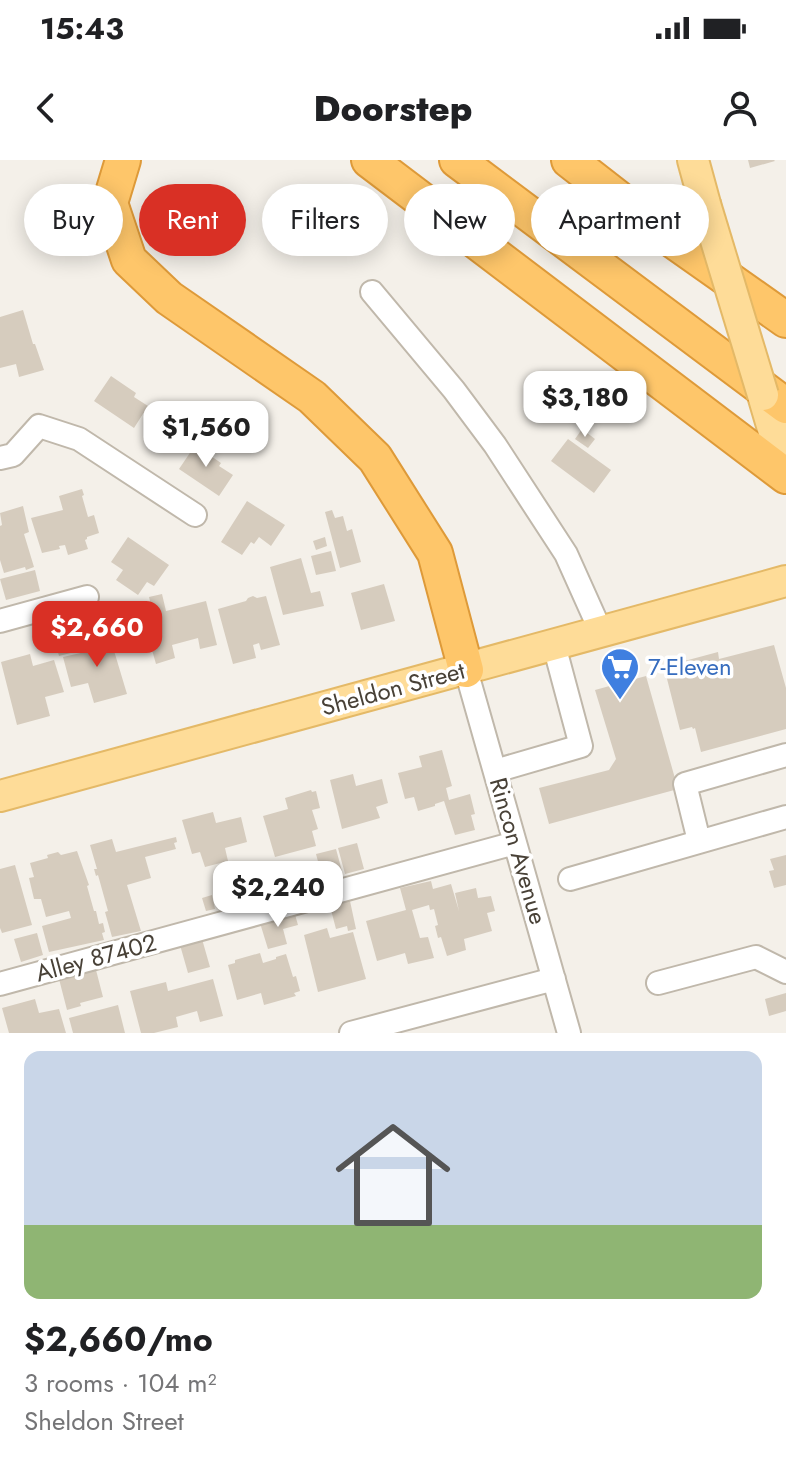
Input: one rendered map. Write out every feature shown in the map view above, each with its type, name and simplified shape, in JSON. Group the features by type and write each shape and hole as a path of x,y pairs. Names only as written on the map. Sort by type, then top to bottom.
{"highway":[{"path":"123,160 110,203 129,260 169,298 312,397 375,458 435,553 466,670"},
{"path":"355,160 401,186"},
{"path":"369,160 786,475"},
{"path":"457,160 786,406"},
{"path":"569,160 600,184"},
{"path":"609,160 627,184"},
{"path":"695,256 786,320"}],"main road":[{"path":"693,160 786,475"},
{"name":"Sheldon Street","path":"0,796 786,581"}],"street":[{"path":"372,292 454,390 495,445 566,554 601,632"},
{"path":"0,458 13,455 39,426 79,439 195,515"},
{"path":"0,621 87,597"},
{"path":"495,771 581,746 554,645"},
{"name":"Rincon Avenue","path":"466,670 569,1033"},
{"path":"699,841 685,784 786,755"},
{"path":"570,879 786,817"},
{"name":"Alley 87402","path":"0,984 515,843"},
{"path":"658,983 756,957 786,972"},
{"path":"351,1033 554,979"}],"building":[{"path":"748,160 774,160 775,161 750,168"},
{"path":"23,310 44,370 19,377 16,364 0,368 0,317"},
{"path":"111,376 136,393 134,397 148,406 134,428 94,401"},
{"path":"582,429 595,439 588,448 575,439"},
{"path":"568,439 611,470 594,493 551,461"},
{"path":"198,441 211,450 208,454 221,463 219,466 233,475 219,496 179,469"},
{"path":"82,489 88,517 94,515 99,533 87,537 88,549 68,555 65,545 42,553 31,518 63,510 59,496"},
{"path":"247,501 285,525 271,546 259,537 242,555 221,542"},
{"path":"23,506 29,532 24,534 34,567 4,573 0,560 0,513"},
{"path":"332,510 335,518 343,516 347,531 352,529 361,562 340,568 325,512"},
{"path":"128,537 169,565 154,586 147,582 138,595 116,580 123,570 111,562"},
{"path":"325,537 327,546 316,550 313,541"},
{"path":"331,551 336,571 316,575 311,556"},
{"path":"301,558 311,593 320,591 324,606 283,615 270,567"},
{"path":"35,570 40,591 6,600 0,579"},
{"path":"384,584 395,621 361,630 351,593"},
{"path":"162,594 166,611 206,601 217,645 200,649 198,638 172,645 175,658 156,664 140,612 152,609 149,597"},
{"path":"253,596 266,596 280,645 261,650 259,643 253,645 256,658 233,664 218,609"},
{"path":"72,613 82,650 59,656 49,619"},
{"path":"109,634 127,694 94,703 88,683 71,687 63,657 85,652 83,641"},
{"path":"774,645 786,688 786,729 701,752 695,728 680,730 665,671 678,667 677,663 718,652 719,659"},
{"path":"30,654 33,666 54,660 64,692 45,697 50,716 17,725 1,662"},
{"path":"646,676 678,789 549,824 539,788 609,770 616,759 595,690"},
{"path":"442,750 452,786 446,788 449,800 470,794 475,830 455,835 444,801 418,811 414,797 405,799 398,773 422,767 419,756"},
{"path":"353,774 356,786 382,779 388,803 376,807 380,818 342,829 330,780"},
{"path":"316,791 320,808 312,810 318,829 312,831 316,846 275,857 263,816 288,809 285,798"},
{"path":"213,812 216,823 241,817 247,842 225,848 228,861 205,867 200,852 192,854 182,820"},
{"path":"176,837 176,849 145,857 151,878 127,885 141,931 112,937 90,845 112,839 116,852"},
{"path":"357,843 364,869 345,874 338,848"},
{"path":"336,849 343,875 323,880 316,854"},
{"path":"77,851 94,911 99,924 103,923 104,940 49,952 42,926 71,918 69,911 46,917 41,899 34,899 29,878 34,877 30,863 58,852 61,855"},
{"path":"786,855 786,885 774,888 769,871 774,870 770,859"},
{"path":"15,865 32,925 2,933 0,869"},
{"path":"265,868 271,898 263,901 262,896 253,899 246,873"},
{"path":"431,881 433,889 451,884 459,911 455,893 476,888 478,898 491,896 495,911 487,913 492,931 464,939 466,950 447,956 441,937 438,938 434,909 430,910 429,905 412,910 420,938 428,937 434,958 408,964 405,953 377,961 366,921 406,910 400,888"},
{"path":"212,895 215,909 206,911 202,898"},
{"path":"350,901 356,929 348,931 347,926 336,929 330,906"},
{"path":"294,911 298,925 283,929 287,944 268,949 260,923"},
{"path":"327,928 330,938 353,932 366,979 318,992 304,935"},
{"path":"37,933 43,955 21,962 14,939"},
{"path":"202,939 210,967 188,973 180,945"},
{"path":"260,953 263,963 286,954 300,991 294,993 296,996 264,1005 261,993 237,1000 228,965"},
{"path":"96,970 103,997 67,1010 59,979"},
{"path":"213,979 223,1016 200,1022 197,1011 176,1017 178,1027 141,1033 130,991 166,982 168,991"},
{"path":"786,993 786,1011 769,1016 765,999"},
{"path":"35,999 39,1013 59,1009 66,1033 9,1033 2,1008"},
{"path":"118,1005 125,1033 73,1033 69,1018"}],"place":[{"name":"7-Eleven","path":"620,701"}]}
